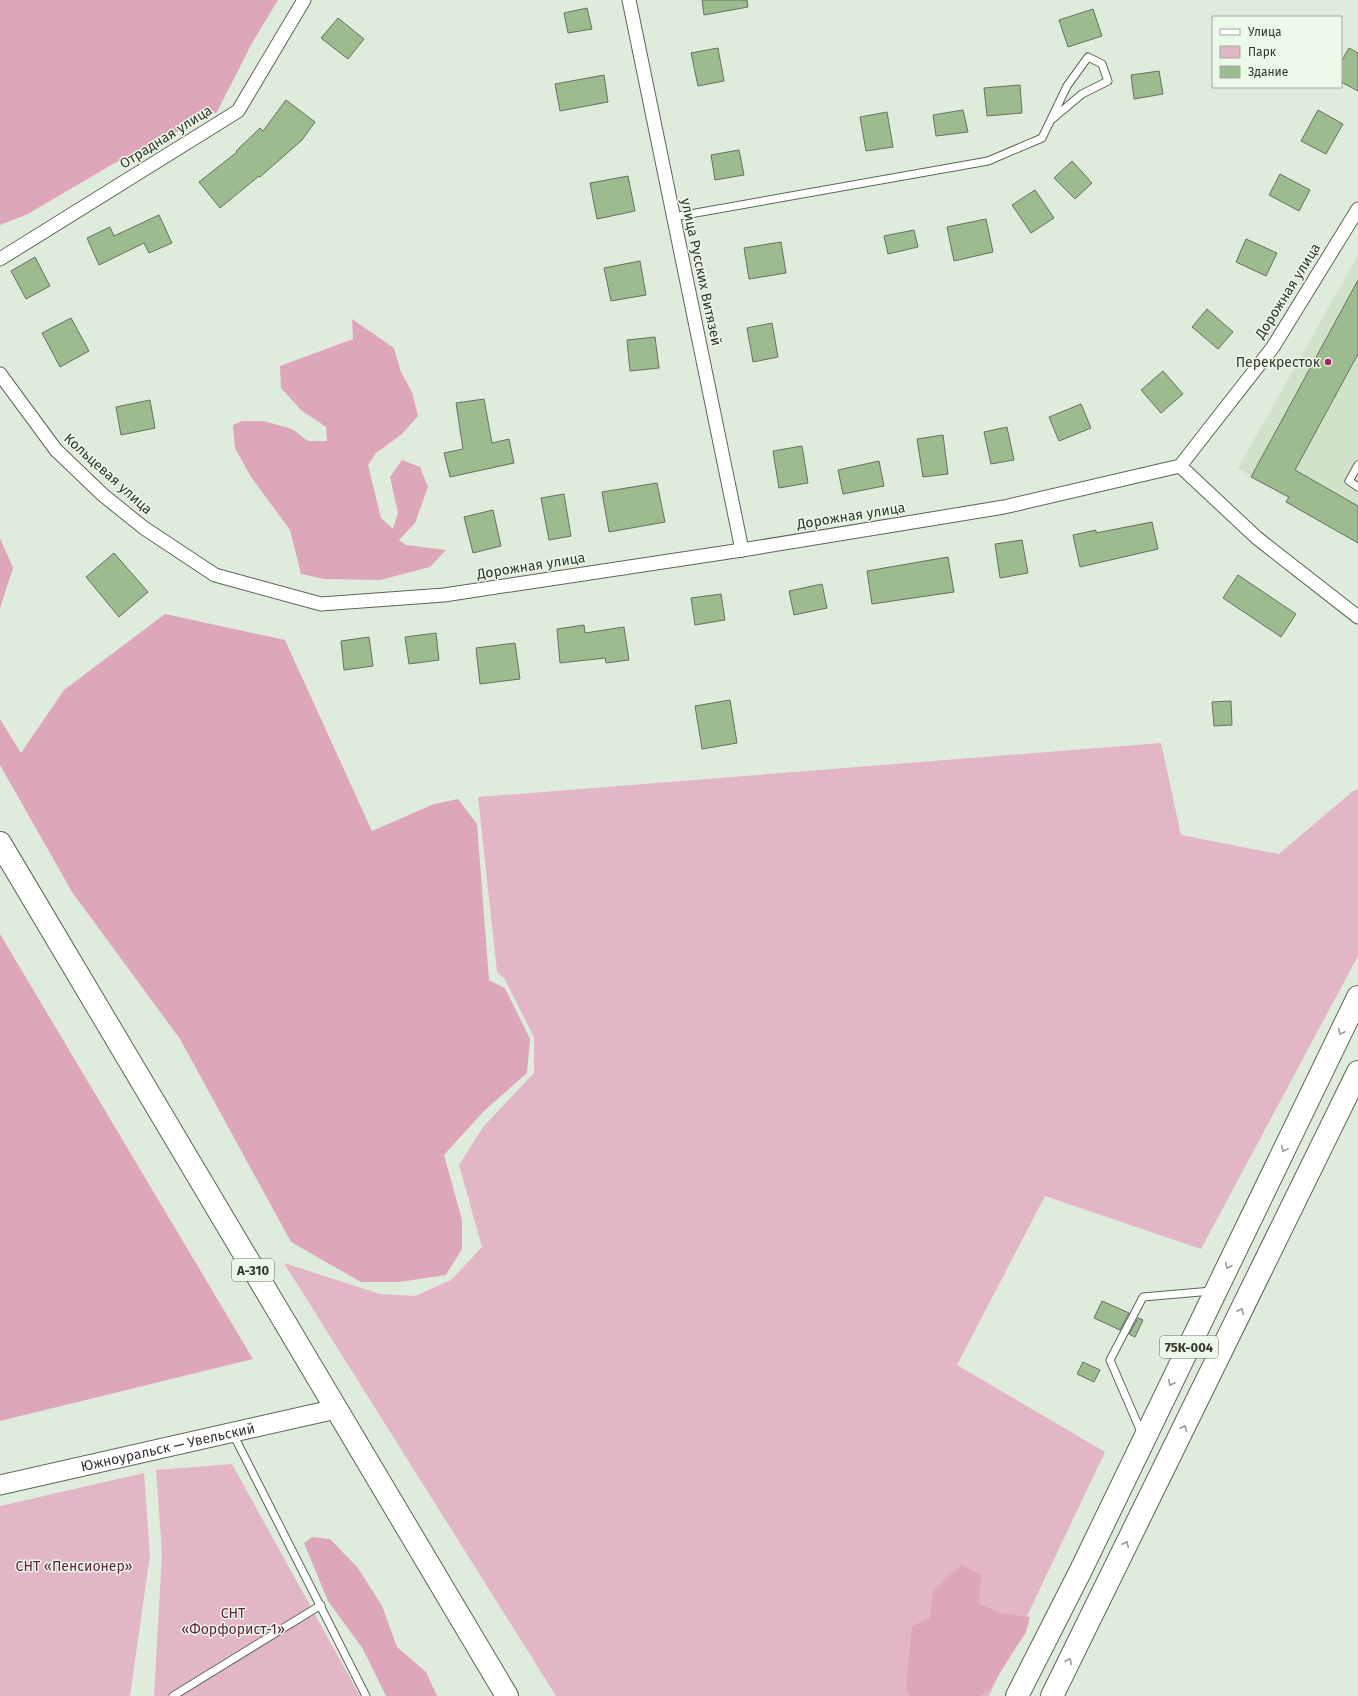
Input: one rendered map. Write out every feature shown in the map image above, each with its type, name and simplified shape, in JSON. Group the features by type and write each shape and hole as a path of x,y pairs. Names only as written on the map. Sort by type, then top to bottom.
{"highway":[{"name":"А-310","path":"0,843 507,1696"},
{"name":"75К-004","path":"1017,1696 1144,1439 1358,997"},
{"name":"75К-004","path":"1052,1696 1358,1072"}],"street":[{"name":"Отрадная улица","path":"0,259 238,111 304,0"},
{"name":"улица Русских Витязей","path":"629,0 742,550"},
{"name":"Дорожная улица","path":"215,574 321,604 444,595 742,550 1004,507 1180,466 1273,347 1357,215"},
{"name":"Кольцевая улица","path":"0,374 56,450 103,494 144,528 215,574"},
{"path":"1180,466 1257,538 1358,618"},
{"name":"Южноуральск — Увельский","path":"0,1485 336,1409"}],"lane":[{"path":"673,217 988,161 1042,138 1067,86 1088,57 1102,64 1108,81 1082,94 1051,120"},
{"path":"1358,465 1349,481 1358,487"},
{"path":"1144,1439 1110,1360 1143,1296 1216,1291"},
{"path":"232,1432 366,1696"},
{"path":"173,1696 321,1605"}],"shaded area":[{"path":"0,0 278,0 252,43 217,112 113,164 28,214 0,225"},
{"name":"Перекресток","path":"1358,255 1358,543 1238,468"},
{"path":"352,319 394,348 401,372 412,392 418,416 402,434 376,453 368,465 381,518 393,529 398,513 390,477 402,460 420,467 428,487 415,523 399,540 406,545 446,550 430,567 380,580 324,579 301,574 290,530 251,477 235,448 233,425 242,421 264,421 292,429 308,441 327,441 326,427 301,410 281,388 280,366 353,339"},
{"path":"0,538 13,568 0,608"},
{"path":"165,614 285,640 372,831 434,804 458,799 477,824 489,980 505,988 530,1039 527,1073 484,1111 444,1155 462,1220 462,1249 446,1275 399,1282 361,1282 291,1242 180,1039 72,892 0,765 0,719 21,753 64,690"},
{"path":"0,934 253,1359 0,1421"},
{"path":"312,1537 330,1539 358,1568 382,1606 397,1647 426,1672 437,1696 386,1696 363,1649 328,1601 304,1543"},
{"path":"961,1565 981,1575 979,1604 1000,1613 1030,1617 1026,1632 989,1690 980,1696 909,1696 906,1686 912,1626 930,1618 933,1591"}],"green space":[{"path":"1161,743 1181,835 1279,854 1353,791 1358,789 1358,956 1201,1249 1045,1196 957,1365 1105,1452 989,1696 556,1696 284,1263 380,1294 415,1296 451,1280 482,1247 459,1165 483,1127 534,1073 534,1037 504,978 497,972 478,797"},
{"name":"СНТ «Форфорист-1»","path":"232,1464 360,1696 154,1696 162,1554 156,1470"},
{"name":"СНТ «Пенсионер»","path":"144,1473 150,1555 130,1696 0,1696 0,1506"}],"building":[{"path":"702,0 747,0 748,7 704,15"},
{"path":"587,8 592,29 568,33 564,13"},
{"path":"1093,9 1102,36 1068,47 1059,20"},
{"path":"338,18 364,39 348,59 321,38"},
{"path":"718,48 724,81 698,86 691,53"},
{"path":"1349,48 1358,53 1358,91 1342,83 1342,60"},
{"path":"1159,71 1163,94 1134,99 1131,75"},
{"path":"604,75 608,102 560,111 555,84"},
{"path":"1020,85 1022,113 987,116 984,88"},
{"path":"286,100 315,122 302,140 260,177 259,176 220,208 199,182 237,152 236,151 260,128 263,131"},
{"path":"963,110 968,132 936,136 933,115"},
{"path":"1318,110 1343,124 1326,154 1301,141"},
{"path":"887,112 893,147 866,151 860,117"},
{"path":"739,150 744,175 715,180 711,155"},
{"path":"1072,161 1092,183 1075,199 1054,178"},
{"path":"1280,174 1310,190 1299,211 1269,195"},
{"path":"628,176 635,211 597,219 590,183"},
{"path":"1035,190 1054,218 1031,233 1012,205"},
{"path":"159,215 172,243 149,253 144,243 99,265 87,238 110,227 114,236"},
{"path":"986,219 993,252 954,261 947,227"},
{"path":"914,230 918,247 888,254 884,236"},
{"path":"1246,239 1277,253 1266,276 1236,262"},
{"path":"781,242 786,273 749,279 744,248"},
{"path":"35,257 50,286 26,299 11,271"},
{"path":"640,261 646,295 611,301 604,268"},
{"path":"1358,280 1358,354 1295,470 1358,506 1358,543 1286,502 1289,497 1251,477"},
{"path":"1207,309 1233,332 1218,349 1192,327"},
{"path":"71,318 89,351 60,367 42,333"},
{"path":"772,323 778,357 753,362 747,328"},
{"path":"655,337 659,368 630,371 627,340"},
{"path":"1163,371 1183,394 1161,413 1141,390"},
{"path":"484,399 492,443 509,439 514,463 450,477 444,453 463,449 456,403"},
{"path":"150,400 155,428 121,435 116,407"},
{"path":"1081,404 1091,428 1059,441 1049,417"},
{"path":"1007,427 1014,460 991,464 984,432"},
{"path":"943,435 948,474 923,477 917,439"},
{"path":"802,446 808,483 779,488 773,451"},
{"path":"879,461 884,486 843,494 838,470"},
{"path":"657,483 665,522 609,532 602,492"},
{"path":"564,494 571,536 549,540 541,498"},
{"path":"493,510 501,546 473,553 464,517"},
{"path":"1152,522 1158,549 1080,567 1073,535 1096,530 1096,533"},
{"path":"1022,540 1028,573 1000,578 995,544"},
{"path":"114,553 148,592 119,617 86,577"},
{"path":"948,557 954,592 872,604 867,571"},
{"path":"1238,575 1296,614 1281,637 1223,598"},
{"path":"822,584 827,608 794,615 789,591"},
{"path":"721,594 725,620 695,625 691,598"},
{"path":"584,625 585,633 624,627 629,660 606,663 605,658 560,663 557,629"},
{"path":"436,633 439,660 409,664 405,637"},
{"path":"369,637 373,666 344,670 341,641"},
{"path":"515,643 520,679 480,684 476,648"},
{"path":"730,700 737,743 702,749 695,706"},
{"path":"1231,701 1232,725 1214,726 1212,702"},
{"path":"1102,1301 1129,1313 1120,1330 1094,1318"},
{"path":"1138,1318 1143,1320 1135,1337 1129,1334"},
{"path":"1083,1362 1100,1370 1094,1382 1077,1374"}],"place":[{"name":"Перекресток","path":"1328,362"}]}
